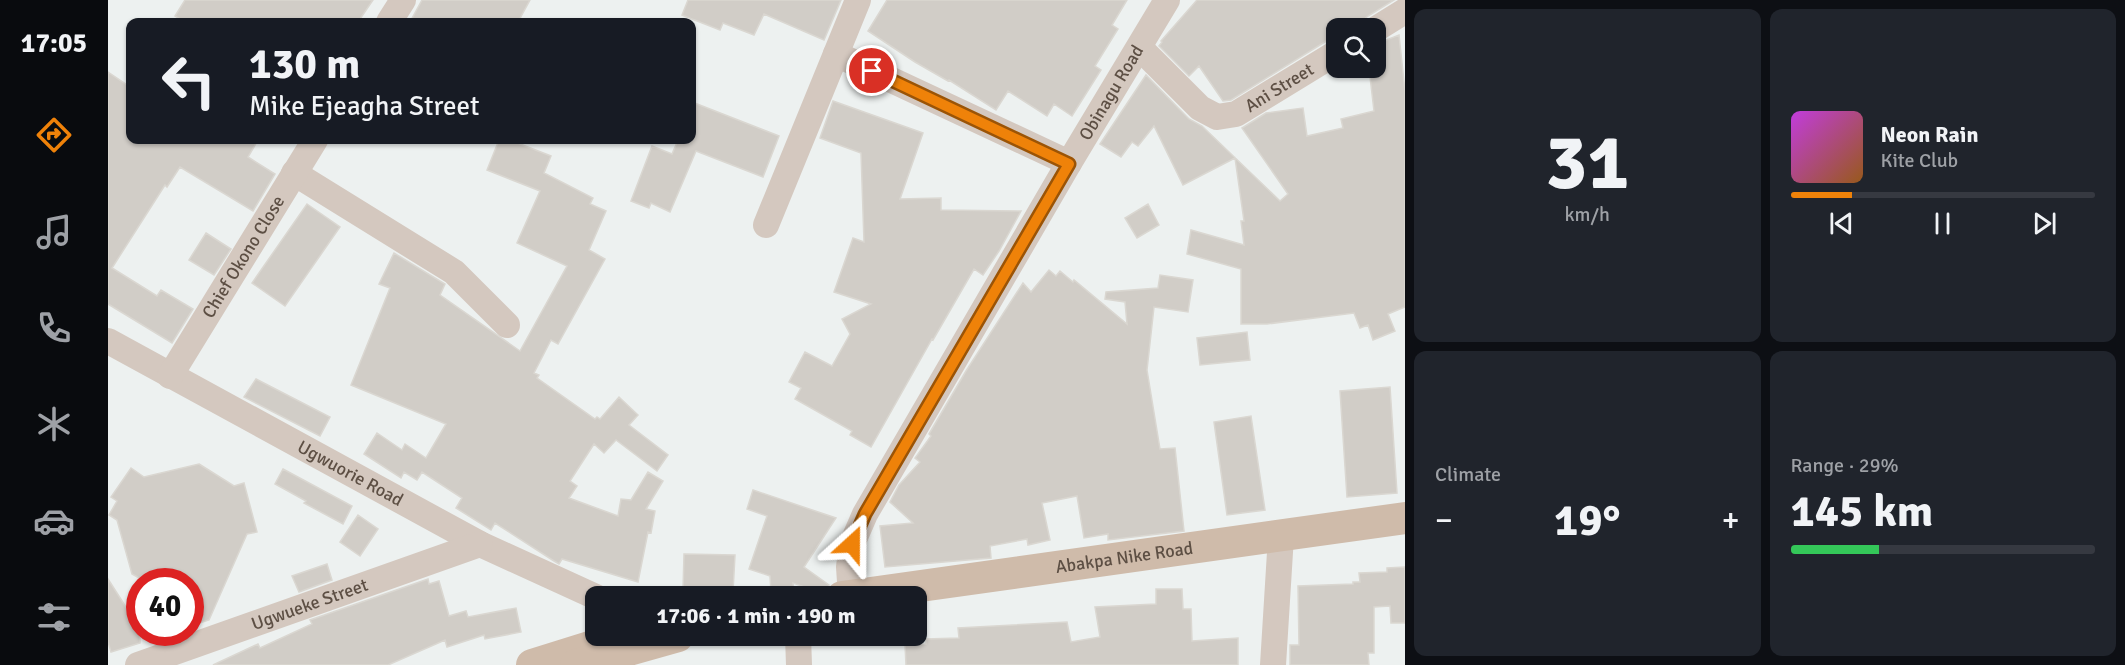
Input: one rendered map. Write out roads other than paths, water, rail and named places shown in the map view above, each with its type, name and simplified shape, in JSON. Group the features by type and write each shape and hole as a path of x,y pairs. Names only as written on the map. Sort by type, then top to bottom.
{"main road":[{"name":"Abakpa Nike Road","path":"927,599 1281,543 1405,518"},
{"name":"Abakpa Nike Road","path":"927,587 1281,543 1405,532"},
{"path":"532,665 595,646"},
{"path":"576,665 643,646"}],"street":[{"path":"392,18 403,0"},
{"path":"766,225 858,0"},
{"name":"Obinagu Road","path":"848,586 852,544 865,514 1167,0"},
{"path":"1386,23 1405,11"},
{"name":"Ani Street","path":"1140,48 1200,108 1217,117 1236,114 1326,59"},
{"path":"836,54 1069,164"},
{"name":"Chief Okono Close","path":"170,376 312,144"},
{"path":"294,173 454,272 507,325"},
{"name":"Ugwuorie Road","path":"108,341 480,544 585,592"},
{"path":"1273,665 1281,543"},
{"name":"Ugwueke Street","path":"138,665 480,544"},
{"path":"798,646 799,665"}]}
